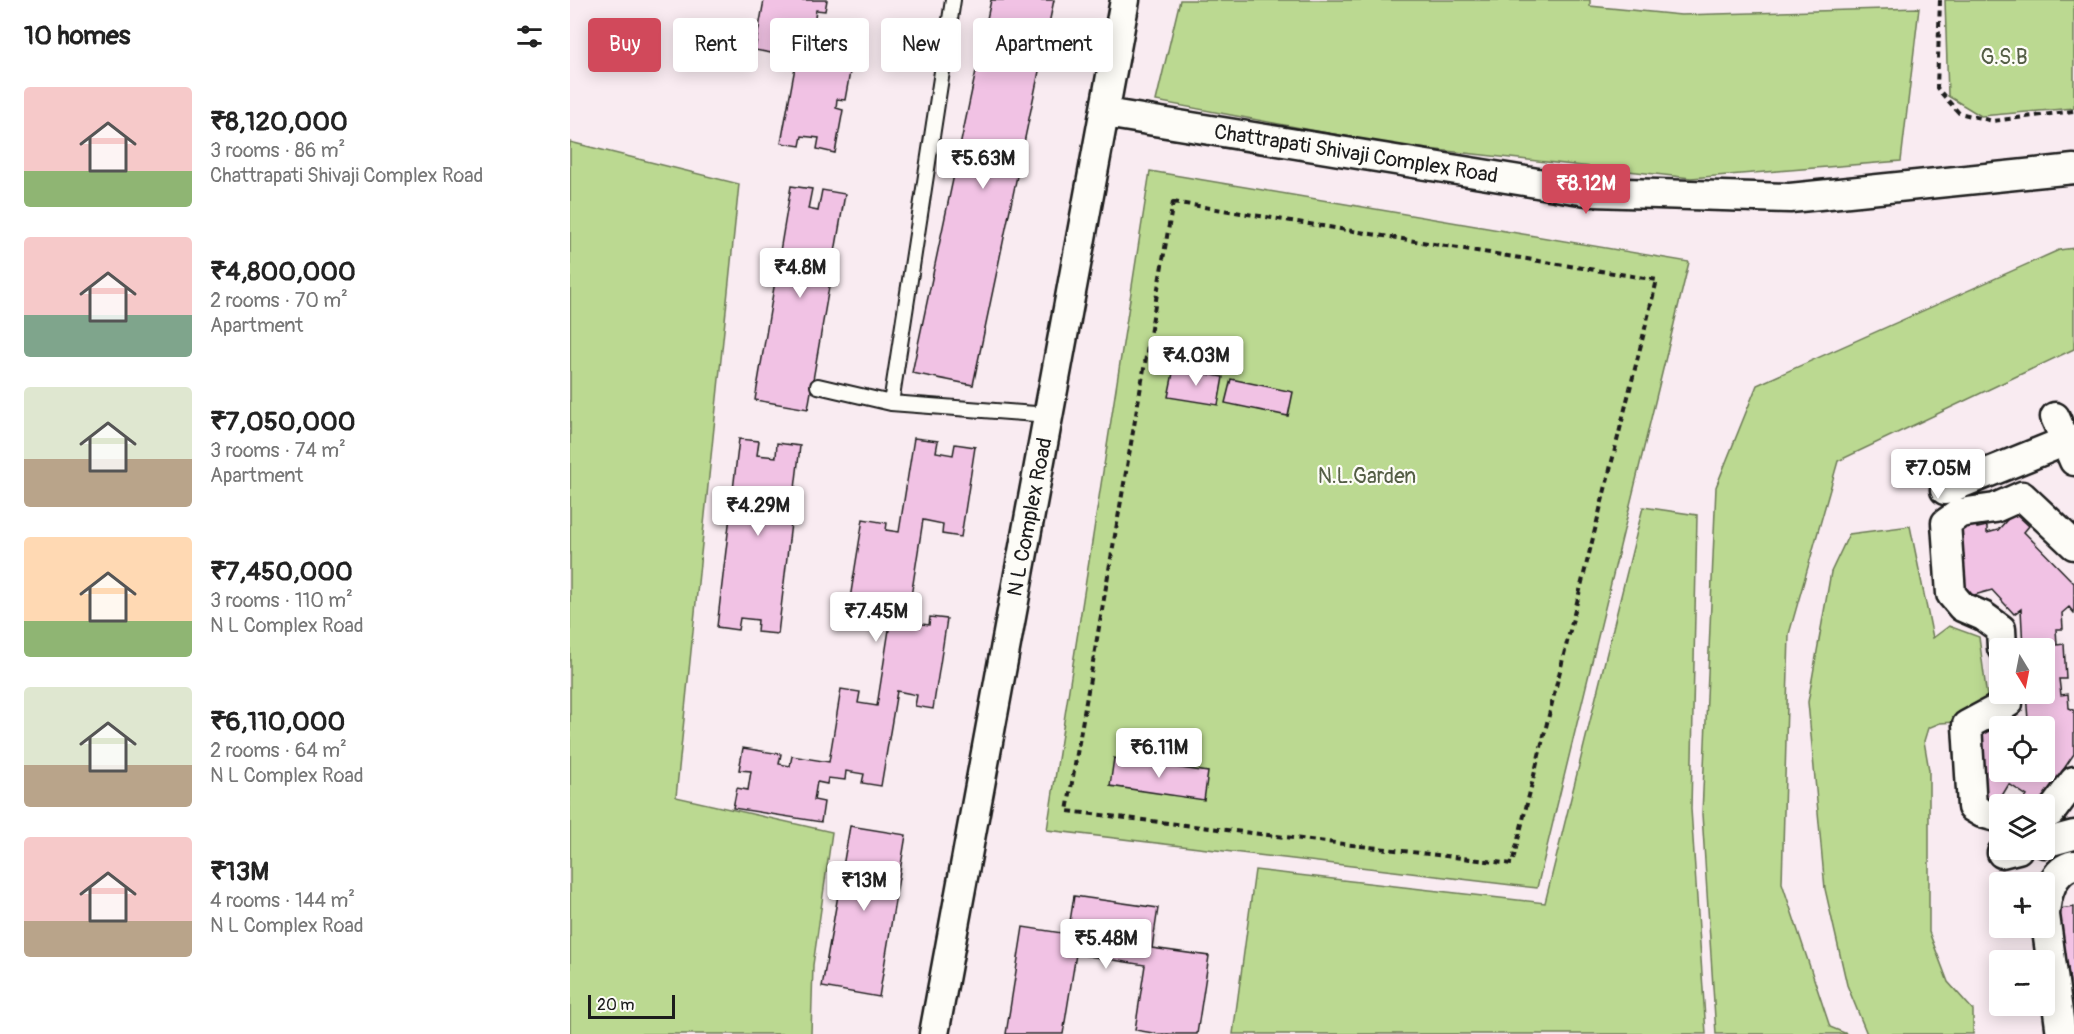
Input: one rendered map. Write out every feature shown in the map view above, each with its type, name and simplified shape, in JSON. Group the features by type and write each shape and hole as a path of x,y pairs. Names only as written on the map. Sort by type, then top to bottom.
{"street":[{"name":"N L Complex Road","path":"934,1034 1125,0"},
{"name":"Chattrapati Shivaji Complex Road","path":"1105,113 1593,192 1790,198 2074,169"},
{"path":"1945,490 2065,440"},
{"path":"2001,638 2001,629 1983,616 1962,608 1952,594 1946,523 1960,513 1995,508 2022,496 2074,545"},
{"path":"1989,815 1972,807 1967,725 2005,704"},
{"path":"2055,807 2074,781"},
{"path":"2055,840 2074,836"},
{"path":"2061,1034 2045,915 2046,900 2056,877 2069,866 2074,865"}],"lane":[{"path":"891,403 953,0"},
{"path":"818,386 891,403 1049,415"}],"path":[{"path":"1940,0 1937,88 1959,113 1993,120 2074,111"},
{"path":"1173,202 1657,280 1512,864 1067,811 1173,202"}],"green space":[{"path":"1180,0 1590,0 1590,6 1681,15 1919,8 1901,161 1691,178 1392,145 1156,101"},
{"name":"G.S.B","path":"1945,0 2074,0 2074,108 1981,116 1948,96"},
{"path":"570,142 739,184 676,797 832,832 813,965 811,1034 570,1034"},
{"name":"N.L.Garden","path":"1150,171 1689,262 1537,888 1047,830"},
{"path":"2074,248 2074,349 1838,461 1789,634 1782,883 1830,1027 1847,1034 1716,1034 1702,814 1716,487 1757,385 2059,250"},
{"path":"1643,507 1697,515 1691,809 1706,1034 1233,1034 1255,870 1545,903"},
{"path":"1910,526 1933,638 1949,626 1979,637 1989,720 1940,723 1928,728 1924,741 1929,770 1929,932 1948,982 1973,1010 1973,1034 1867,1034 1847,985 1825,889 1808,702 1831,572 1849,534"}],"building":[{"path":"764,0 827,0 825,11 816,10 815,18 770,18 770,53 758,51 758,33"},
{"path":"991,0 1054,0 1050,18 987,18"},
{"path":"794,72 850,72 845,100 837,99 836,108 843,110 835,153 817,149 819,138 802,136 800,146 781,143"},
{"path":"976,72 1039,72 973,385 912,373"},
{"path":"791,186 812,189 808,209 818,211 822,190 845,194 808,409 755,400"},
{"path":"1174,368 1223,377 1218,405 1168,397"},
{"path":"1231,379 1293,392 1288,416 1225,403"},
{"path":"914,438 938,441 936,452 953,455 955,444 975,447 961,537 942,534 943,524 923,520 907,622 929,625 930,617 947,619 933,709 915,706 917,695 897,691 881,786 862,783 864,774 846,771 845,780 828,778 827,784 817,782 814,800 824,802 821,822 733,808 737,788 748,790 751,771 739,770 743,748 781,754 779,764 790,766 792,756 829,762 841,689 860,692 858,703 877,706 893,604 876,601 874,616 848,611 863,519 887,523 886,530 899,532"},
{"path":"739,439 759,441 757,455 776,457 777,443 800,446 778,634 757,632 758,620 740,618 738,630 717,627"},
{"path":"2014,512 2029,526 2024,532 2074,583 2074,613 2069,607 2062,613 2063,629 2056,629 2057,645 2064,644 2066,679 2059,679 2061,695 2068,694 2069,708 2074,710 2074,754 2055,782 2055,716 2028,716 2027,704 2055,704 2055,638 2022,638 2021,609 2014,614 1992,590 1967,597 1955,523 1975,520 1977,528 1987,526 1987,533 1998,530"},
{"path":"1989,723 1989,782 2055,782 2047,794 2024,794 2009,784 2003,794 1989,794 1989,800 1977,802 1972,724"},
{"path":"1114,758 1208,772 1204,800 1110,786"},
{"path":"850,826 906,835 879,997 822,987"},
{"path":"1074,896 1158,908 1152,948 1209,956 1197,1034 1159,1034 1135,1030 1145,965 1076,954 1063,1034 1006,1034 1023,927 1068,934"},
{"path":"2074,907 2073,1001 2061,926 2055,926 2055,909"}]}
